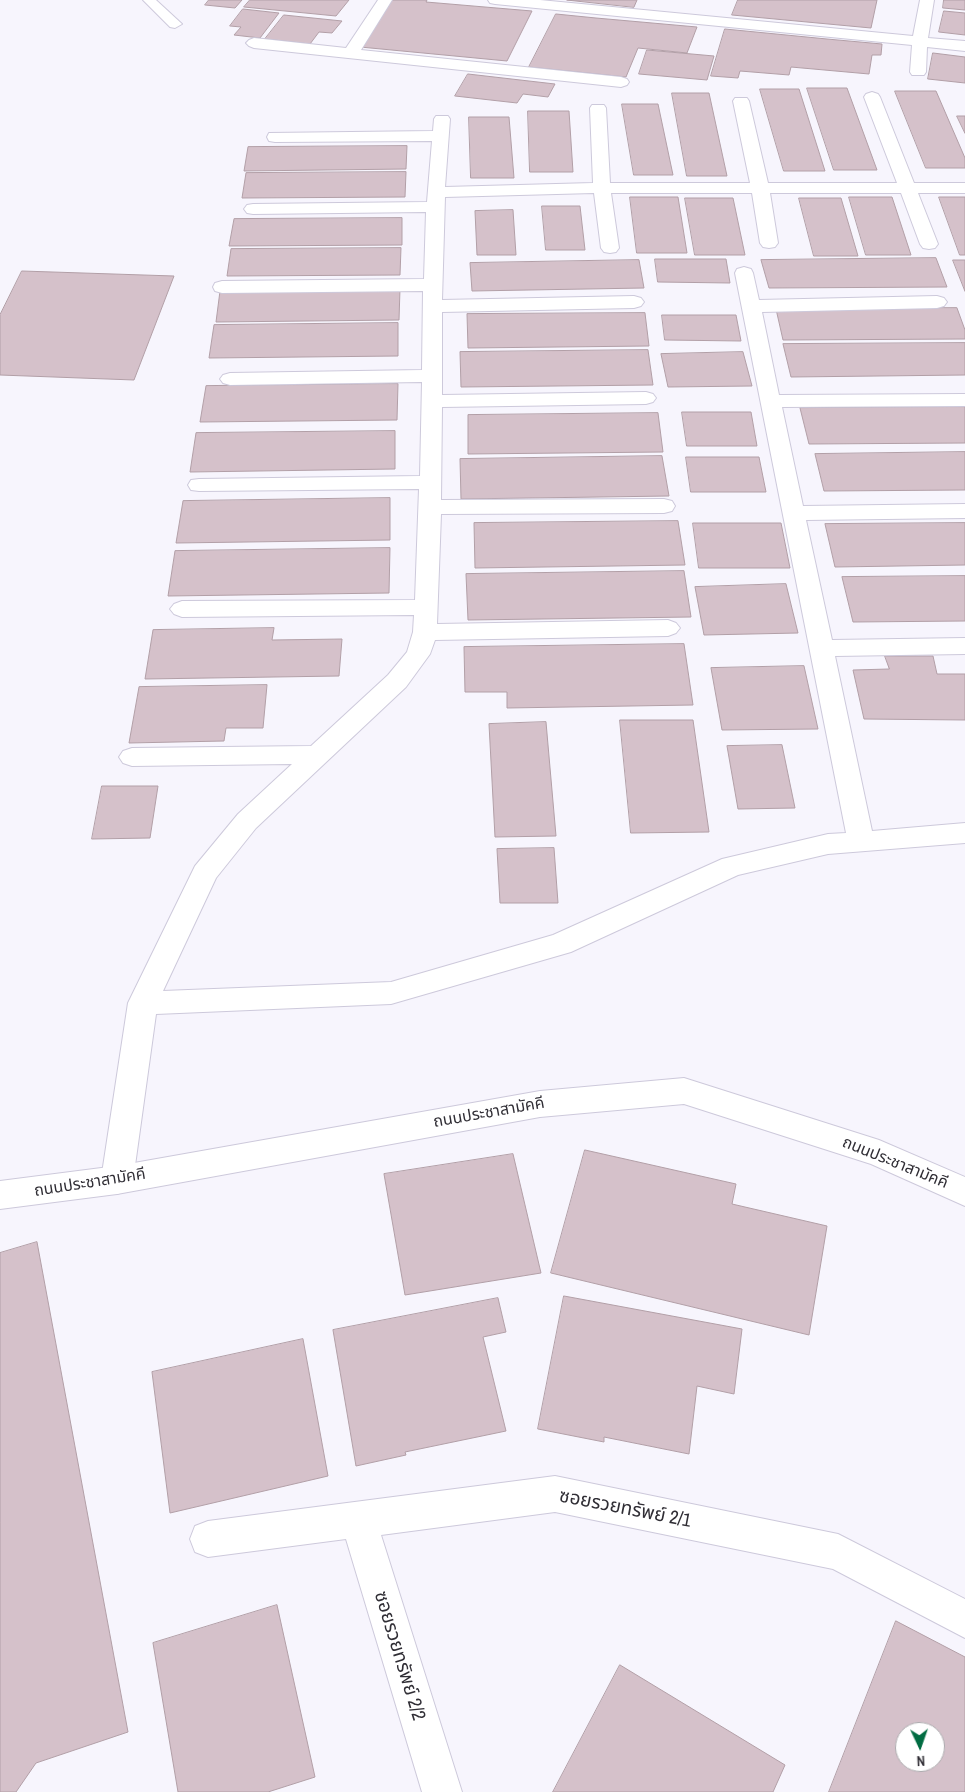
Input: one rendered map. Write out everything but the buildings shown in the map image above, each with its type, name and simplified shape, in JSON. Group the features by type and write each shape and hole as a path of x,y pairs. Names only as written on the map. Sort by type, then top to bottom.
{"street":[{"path":"350,54 386,0"},
{"path":"495,0 965,46"},
{"path":"918,72 920,42 927,0"},
{"path":"254,44 621,82"},
{"path":"872,97 929,244"},
{"path":"741,101 760,187 769,243"},
{"path":"598,108 602,188 610,248"},
{"path":"117,1180 143,1003 205,873 247,821 397,681 418,654 425,632 430,506 432,295 441,128 275,137"},
{"path":"253,210 602,188 965,188"},
{"path":"744,273 860,841"},
{"path":"222,287 634,302"},
{"path":"751,306 937,302"},
{"path":"230,379 431,376"},
{"path":"431,400 646,398"},
{"path":"770,401 965,400"},
{"path":"199,484 430,482"},
{"path":"430,506 664,506"},
{"path":"793,513 965,511"},
{"path":"182,609 426,607"},
{"path":"425,632 668,628"},
{"path":"821,648 965,646"},
{"path":"132,757 316,755"},
{"path":"143,1003 391,993 560,944 732,866 828,844 965,833"},
{"name":"ถนนประชาสามัคคี","path":"0,1196 117,1180 540,1104 684,1091 879,1153 965,1192"},
{"name":"ซอยรวยทรัพย์ 2/1","path":"208,1539 555,1494 838,1552 965,1618"},
{"name":"ซอยรวยทรัพย์ 2/2","path":"358,1520 442,1792"}],"lane":[{"path":"149,0 175,24"}]}
